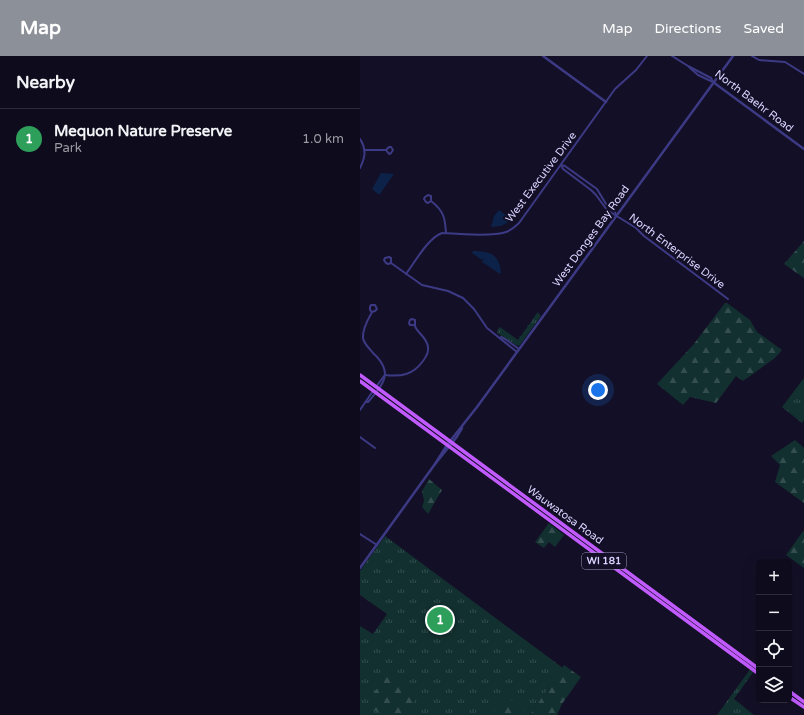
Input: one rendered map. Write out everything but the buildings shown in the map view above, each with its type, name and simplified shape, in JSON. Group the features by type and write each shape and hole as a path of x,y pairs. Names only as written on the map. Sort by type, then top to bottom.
{"main road":[{"name":"Wauwatosa Road","path":"360,375 450,444 756,672"},
{"name":"Wauwatosa Road","path":"360,381 432,435 469,455 756,667"},
{"path":"792,693 804,702"},
{"path":"792,699 804,708"}],"street":[{"path":"543,56 606,102"},
{"name":"West Executive Drive","path":"446,233 495,234 510,230 519,223 615,90 636,70 647,56"},
{"name":"North Baehr Road","path":"672,56 711,78 713,82 804,149"},
{"name":"West Donges Bay Road","path":"360,568 732,56"},
{"path":"752,56 759,60 785,62 804,74"},
{"path":"688,66 696,73 713,82"},
{"path":"360,139 365,150 364,160 360,168"},
{"path":"365,150 386,150"},
{"name":"North Enterprise Drive","path":"560,165 596,195 612,215 616,215 636,228 644,236 728,299"},
{"path":"406,274 432,239 438,235 446,233 444,216 431,201"},
{"path":"391,263 422,285 448,291 460,297 469,304 487,328 505,339 518,350"},
{"path":"360,410 384,381 385,376 382,362 368,347 363,339 364,328 372,312"},
{"path":"385,376 405,376 418,367 426,357 428,352 427,342 415,325"},
{"path":"360,437 375,448"},
{"path":"360,534 377,545"}],"green space":[{"path":"804,241 804,278 784,264"},
{"path":"725,303 750,320 757,332 782,350 775,358 743,381 736,376 716,403 690,397 683,405 657,384 693,345"},
{"path":"537,312 541,316 519,346 497,333 500,327 518,340 520,337 519,336 521,336"},
{"path":"804,378 804,420 802,423 782,407"},
{"path":"795,440 804,448 804,503 775,482 780,465 771,456"},
{"path":"429,479 442,490 428,514 422,507 424,501 422,491"},
{"path":"549,523 564,535 555,547 549,542 544,548 535,542"},
{"path":"804,530 804,568 786,555"},
{"path":"385,536 563,668 530,715 360,715 360,626 373,634 387,614 360,595 360,571"},
{"path":"564,665 581,677 562,704 557,715 530,715"},
{"path":"751,668 754,671 734,699 754,715 717,715"},
{"path":"387,675 417,697 405,715 384,715 372,709 370,698"},
{"path":"505,696 530,715 491,715"}],"water":[{"path":"381,173 394,174 380,194 378,194 372,189"},
{"path":"499,210 510,218 510,221 501,226 491,227 494,216"},
{"path":"473,251 489,253 496,257 500,266 500,274 482,262 485,257 482,260 472,253"}],"place":[{"name":"Mequon Nature Preserve","path":"440,620"}]}
